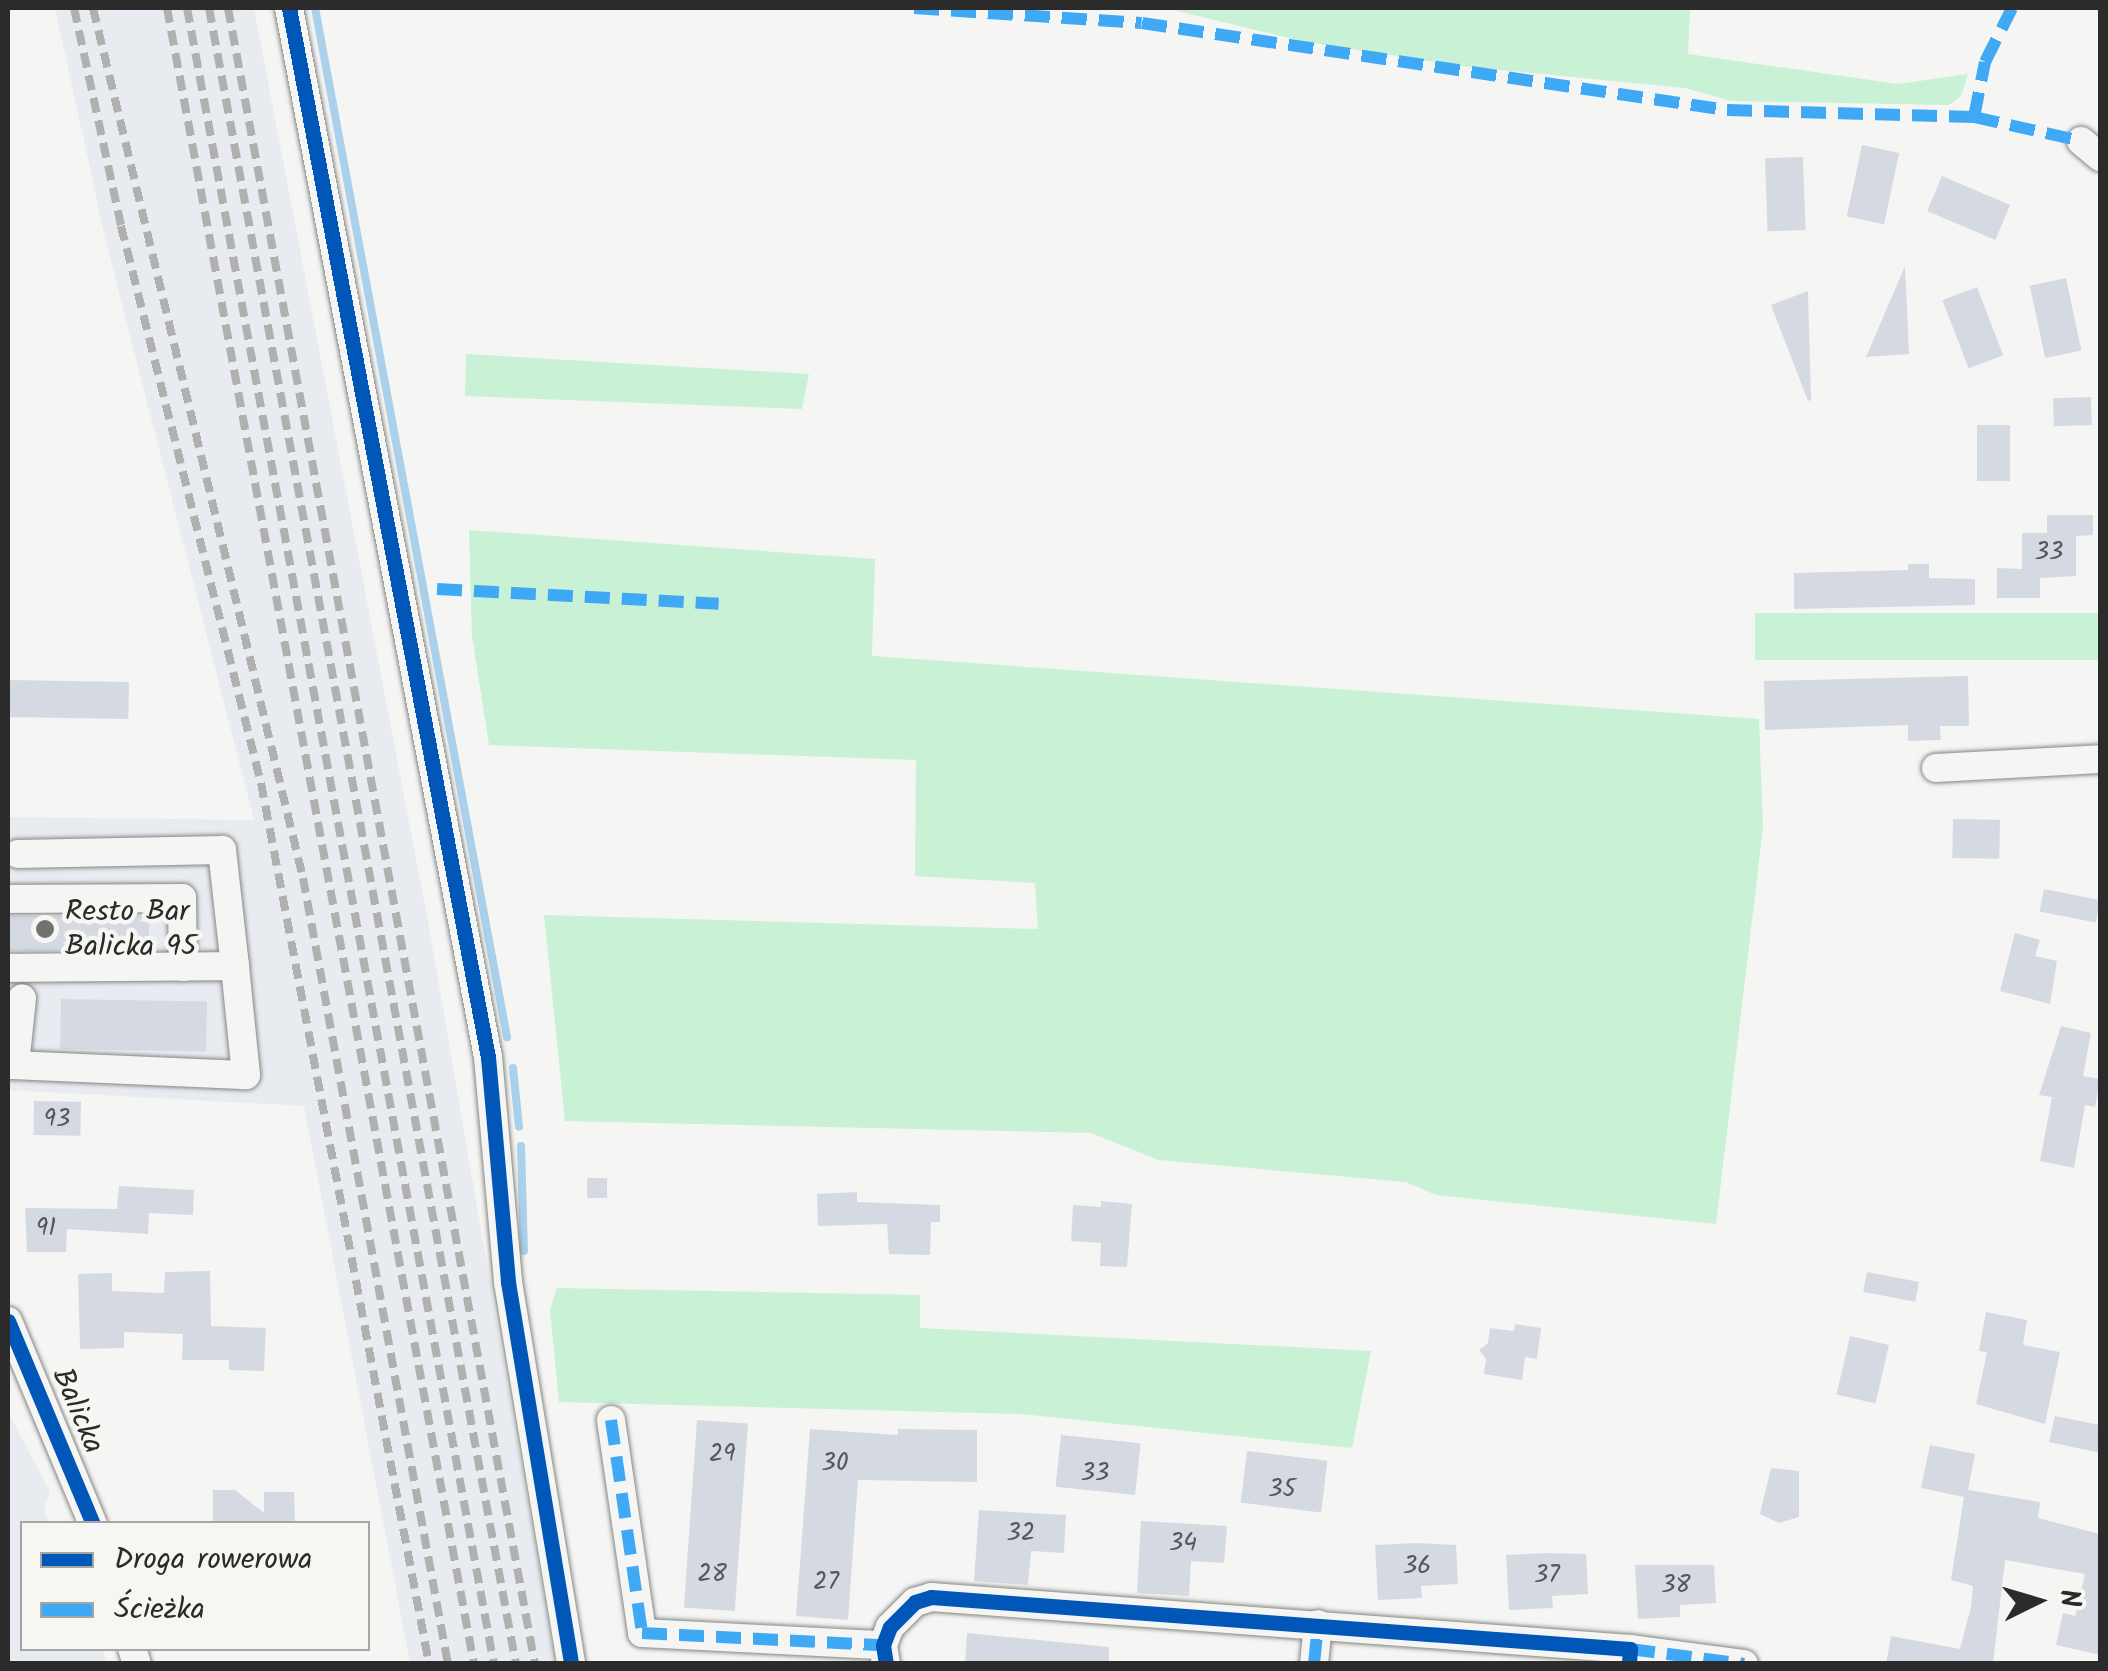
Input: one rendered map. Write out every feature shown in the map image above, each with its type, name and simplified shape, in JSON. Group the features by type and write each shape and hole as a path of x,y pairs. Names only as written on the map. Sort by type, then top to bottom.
{"street":[{"path":"289,8 488,1057 508,1282 570,1664"},
{"path":"1936,768 2100,759"},
{"path":"18,854 222,850 246,1075 11,1065 22,998"},
{"path":"8,899 182,898 183,967"},
{"path":"8,968 235,966"},
{"name":"Balicka","path":"8,1321 91,1521"},
{"path":"611,1420 642,1633 885,1654 902,1612 931,1597 1318,1624 1744,1664"},
{"path":"1314,1664 1318,1624"}],"shaded area":[{"path":"55,8 254,8 430,932 555,1663 410,1663 304,1106 8,1090 8,817 254,820 106,242"},
{"path":"8,1412 50,1492 44,1510 48,1521 20,1521 20,1651 104,1651 107,1663 8,1663"}],"green space":[{"path":"1166,8 1690,8 1688,54 1898,84 1968,74 1961,96 1949,105 1731,101 1685,88 1460,66 1301,41"},
{"path":"466,354 809,374 802,409 465,396"},
{"path":"469,530 875,559 872,656 1759,719 1763,828 1716,1224 1436,1195 1406,1182 1159,1160 1091,1133 565,1121 544,915 1038,929 1035,883 915,876 916,760 489,745 472,636"},
{"path":"1755,613 2100,613 2100,660 1755,660"},
{"path":"557,1288 920,1295 920,1328 1371,1351 1352,1448 1021,1414 559,1402 550,1310"}],"building":[{"path":"1862,145 1899,153 1884,224 1847,216"},
{"path":"1803,157 1806,230 1768,231 1765,158"},
{"path":"1942,176 2010,205 1995,240 1927,211"},
{"path":"1905,266 1909,354 1866,357"},
{"path":"2066,278 2081,350 2045,358 2030,286"},
{"path":"1977,287 2003,355 1969,368 1942,300"},
{"path":"1808,291 1811,400 1808,401 1771,305"},
{"path":"2091,397 2092,425 2054,426 2053,398"},
{"path":"1977,425 2010,425 2010,481 1977,481"},
{"path":"2047,515 2093,515 2093,535 2076,536 2076,576 2040,578 2040,598 1997,598 1997,568 2022,569 2022,533 2047,533"},
{"path":"1908,564 1929,564 1929,578 1975,579 1975,605 1794,609 1794,573 1908,570"},
{"path":"1968,676 1969,726 1940,726 1941,740 1908,741 1908,725 1765,730 1764,681"},
{"path":"8,680 129,682 128,719 8,717"},
{"path":"1953,819 2000,820 1999,859 1952,858"},
{"path":"2044,889 2100,900 2096,922 2040,912"},
{"path":"8,916 149,916 149,951 8,951"},
{"path":"2015,933 2040,940 2035,956 2057,961 2050,1004 2000,991"},
{"path":"61,999 207,1002 206,1052 60,1049"},
{"path":"2061,1026 2091,1033 2083,1076 2100,1079 2095,1107 2085,1105 2074,1168 2040,1161 2052,1097 2039,1095"},
{"path":"34,1101 81,1102 80,1136 33,1135"},
{"path":"587,1178 607,1178 607,1198 587,1198"},
{"path":"119,1186 194,1190 193,1215 149,1213 148,1234 67,1229 66,1252 27,1252 25,1208 117,1209"},
{"path":"857,1192 857,1202 940,1205 940,1222 931,1222 930,1255 889,1254 887,1224 818,1226 817,1194"},
{"path":"1101,1201 1132,1204 1127,1267 1100,1266 1101,1243 1071,1241 1073,1205 1101,1207"},
{"path":"210,1271 211,1326 266,1328 264,1371 229,1370 229,1360 182,1360 183,1334 124,1332 124,1348 80,1349 78,1274 112,1273 112,1291 164,1293 165,1272"},
{"path":"1867,1272 1919,1282 1915,1302 1863,1292"},
{"path":"1986,1312 2027,1320 2023,1345 2060,1352 2045,1424 1976,1404 1987,1352 1979,1351"},
{"path":"1515,1324 1541,1328 1537,1359 1525,1357 1522,1380 1484,1374 1486,1359 1479,1350 1488,1343 1490,1328 1514,1331"},
{"path":"1850,1336 1889,1345 1875,1403 1837,1394"},
{"path":"2055,1416 2100,1425 2100,1453 2049,1442"},
{"path":"697,1420 748,1424 735,1611 684,1608"},
{"path":"810,1429 898,1435 898,1429 977,1430 977,1482 858,1480 848,1620 796,1616"},
{"path":"1061,1435 1141,1443 1135,1495 1056,1487"},
{"path":"1930,1445 1975,1454 1968,1490 2040,1502 2038,1518 2100,1534 2100,1655 2056,1645 2063,1613 2075,1616 2085,1574 2005,1560 1993,1664 1886,1664 1891,1636 1960,1649 1971,1607 1973,1586 1951,1580 1964,1497 1921,1488"},
{"path":"1247,1451 1327,1461 1321,1512 1241,1503"},
{"path":"1771,1468 1799,1471 1799,1517 1779,1523 1760,1514"},
{"path":"213,1490 235,1490 264,1513 264,1492 294,1492 295,1521 213,1521"},
{"path":"979,1510 1066,1515 1064,1553 1031,1551 1028,1585 974,1581"},
{"path":"1141,1521 1227,1526 1224,1563 1191,1561 1189,1596 1137,1593"},
{"path":"1375,1545 1456,1545 1458,1584 1421,1586 1422,1598 1378,1600"},
{"path":"1586,1554 1588,1594 1552,1596 1553,1608 1509,1610 1506,1555"},
{"path":"1635,1565 1714,1565 1716,1603 1680,1605 1680,1617 1638,1619"},
{"path":"967,1633 1109,1647 1109,1664 965,1664"}],"waterway":[{"path":"315,8 507,1037"},
{"path":"513,1068 519,1127"},
{"path":"521,1146 524,1251"}],"railway":[{"path":"74,8 121,226 261,783 429,1664"},
{"path":"93,8 303,878 448,1664"},
{"path":"167,8 474,1664"},
{"path":"187,8 494,1664"},
{"path":"209,8 516,1664"},
{"path":"228,8 535,1664"}],"marked path":[{"path":"914,8 1142,23 1727,110 1974,117 2081,141"},
{"path":"1974,117 1985,62 2012,8"},
{"path":"437,589 719,604"},
{"path":"611,1420 642,1633 883,1645"},
{"path":"1314,1664 1318,1624"},
{"path":"1630,1649 1744,1664"}],"cycle path":[{"path":"289,8 488,1057 508,1282 571,1664"},
{"path":"8,1321 92,1521"},
{"path":"886,1664 883,1645 890,1627 915,1602 931,1597 1630,1649 1629,1664"}],"place":[{"name":"Resto Bar Balicka 95","path":"45,929"}]}
